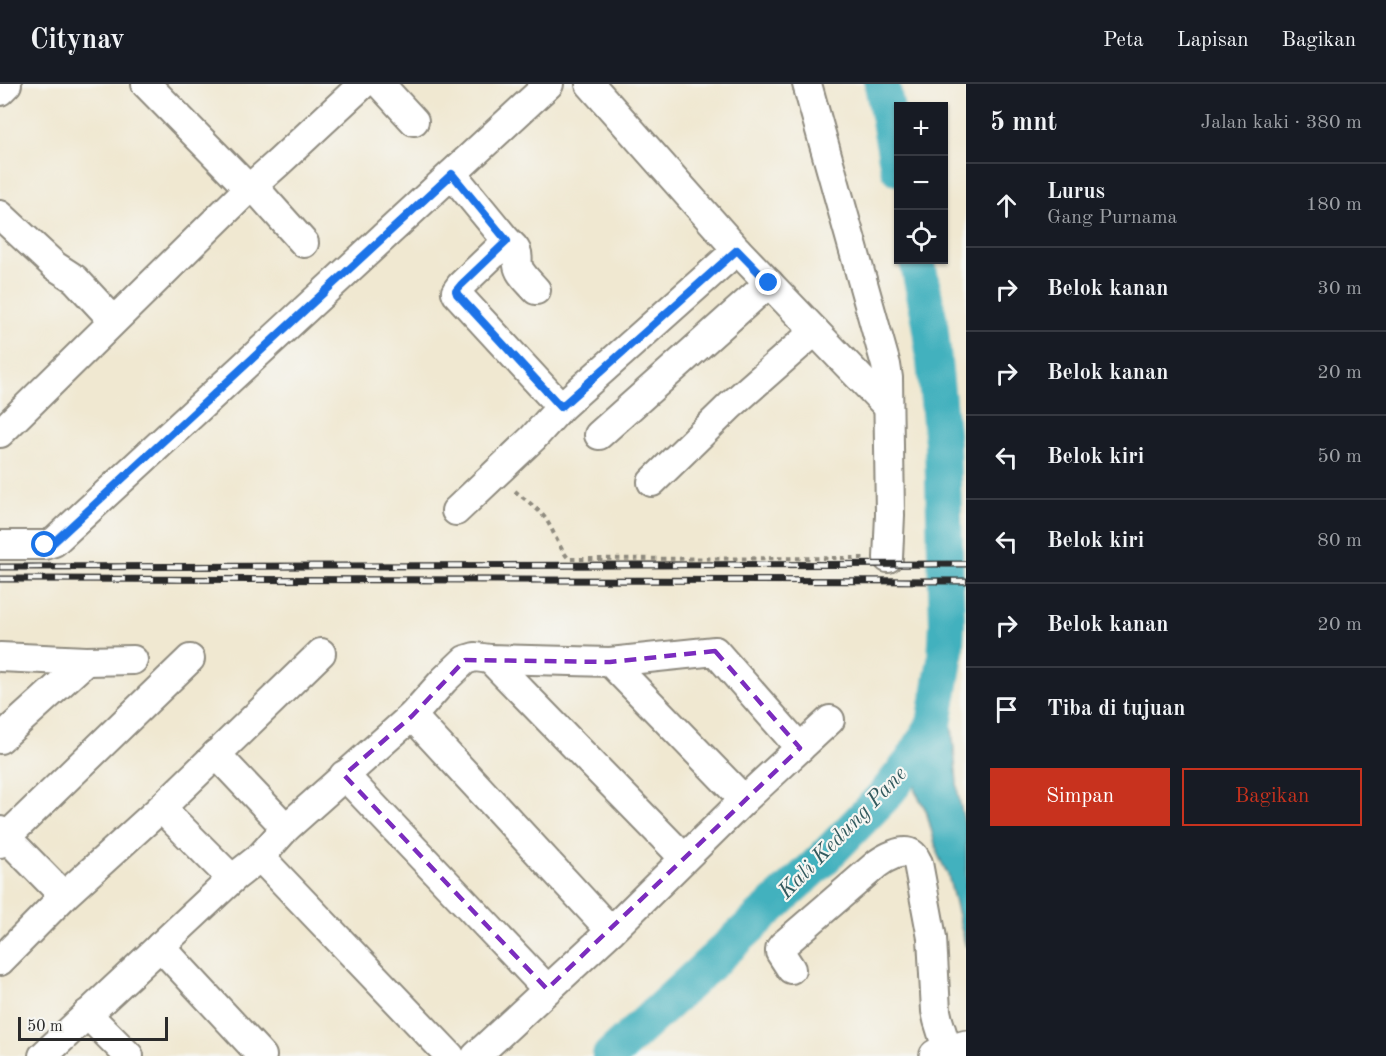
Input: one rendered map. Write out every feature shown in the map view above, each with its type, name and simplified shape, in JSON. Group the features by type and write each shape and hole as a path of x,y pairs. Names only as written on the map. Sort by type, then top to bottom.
{"street":[{"path":"0,91 7,84"},
{"path":"0,433 250,187 363,84"},
{"path":"380,84 414,121"},
{"path":"0,545 46,545 54,542 549,84"},
{"path":"590,84 737,250 888,407"},
{"path":"807,84 886,365 890,515 888,558"},
{"path":"158,88 304,243"},
{"path":"452,174 507,241 514,246 518,254 519,268 536,290"},
{"path":"0,215 55,266 75,279 114,320"},
{"path":"507,241 461,285 456,293 561,407"},
{"path":"456,511 533,438 561,407 737,250"},
{"path":"599,435 769,283"},
{"path":"652,482 730,406 815,331"},
{"path":"43,1056 232,879 260,857 286,828 412,716 465,660 475,657 610,662 715,651 800,748"},
{"path":"0,961 64,896 161,808 321,653"},
{"path":"0,657 86,661 133,660"},
{"path":"64,896 2,837 190,659"},
{"path":"490,659 684,858"},
{"path":"0,739 86,661"},
{"path":"610,662 744,800"},
{"path":"412,716 611,931"},
{"path":"476,1056 611,931 744,800 830,720"},
{"path":"216,754 286,828"},
{"path":"344,775 547,989"},
{"path":"161,808 232,879"},
{"path":"791,969 780,952 783,945 882,860 892,855 910,853 918,863 932,938 936,1011 953,1052"},
{"path":"260,857 450,1056"},
{"path":"160,946 262,1056"},
{"path":"87,1014 129,1056"}],"path":[{"path":"514,491 543,515 563,552 570,559 888,558"}],"highlighted area":[{"path":"715,651 800,748 547,989 344,775 412,716 465,660 610,662"}],"water":[{"path":"929,712 952,728 958,794 966,831 966,947 948,875 938,855 926,810 915,791 918,737"}],"waterway":[{"name":"Kali Kedung Pane","path":"882,84 896,156"},
{"name":"Kali Kedung Pane","path":"610,1056 819,863 884,796 912,761 934,724 945,660 947,623 942,442 930,322 918,264"}],"railway":[{"path":"0,567 966,564"},
{"path":"0,579 966,581"}],"route":[{"path":"45,545 54,542 452,174 507,241 461,285 456,291 457,294 561,407 737,250 769,283"}]}
